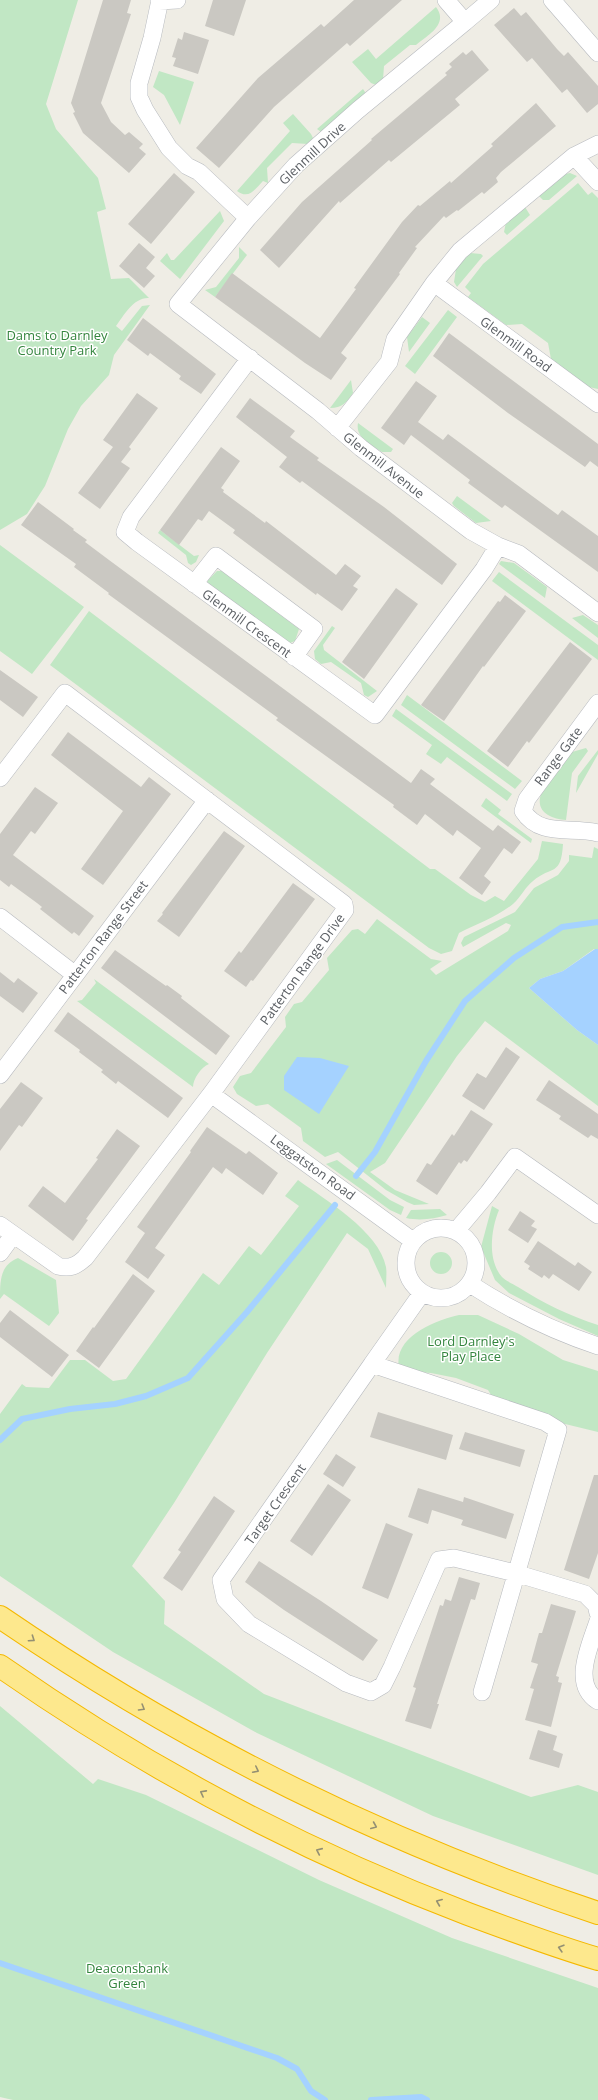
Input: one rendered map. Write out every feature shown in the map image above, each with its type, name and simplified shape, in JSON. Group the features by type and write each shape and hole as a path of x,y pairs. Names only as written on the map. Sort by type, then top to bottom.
{"highway":[{"path":"0,1617 47,1649 149,1711 308,1797 417,1845 512,1883 598,1913"},
{"path":"0,1666 129,1751 169,1775 303,1844 444,1904 554,1946 598,1959"}],"street":[{"path":"177,0 160,0 152,38 139,83 139,97 145,110 169,148 187,166 199,172 248,218"},
{"path":"446,0 465,22"},
{"name":"Glenmill Drive","path":"178,304 248,218 296,165 358,110 491,0"},
{"path":"552,0 598,54"},
{"path":"337,428 389,362 395,338 434,283 460,251 574,156 598,144"},
{"path":"574,156 598,182"},
{"name":"Glenmill Road","path":"434,283 598,404"},
{"name":"Glenmill Avenue","path":"178,304 250,358 318,411 337,428 471,531 498,546 519,554 598,613"},
{"name":"Glenmill Crescent","path":"250,358 131,518 125,532 194,584 375,715 484,569 498,546"},
{"path":"194,584 216,556 314,629 294,657"},
{"name":"Patterton Range Drive","path":"0,778 65,693 344,904 345,910 211,1094 85,1258 76,1266 66,1268 58,1266 6,1230"},
{"name":"Range Gate","path":"598,703 527,799 523,811 529,820 542,828 598,833"},
{"name":"Patterton Range Street","path":"0,1075 74,974 206,800"},
{"path":"0,917 74,974"},
{"name":"Leggatston Road","path":"211,1094 413,1241"},
{"path":"456,1231 488,1193 515,1157 598,1215"},
{"path":"444,1228 456,1231 466,1238 474,1248 477,1260 476,1273 470,1284 462,1292 453,1297 442,1299 431,1297 422,1293 413,1285 408,1274 406,1263 408,1251 413,1241 422,1233 433,1229 444,1228"},
{"path":"0,1253 6,1230"},
{"path":"470,1284 504,1306 575,1338 598,1346"},
{"path":"422,1293 372,1364 545,1422 558,1430 515,1573 482,1692"},
{"name":"Target Crescent","path":"372,1364 221,1580 225,1599 249,1624 346,1683 371,1692 383,1685 439,1560 454,1558 515,1573"},
{"path":"515,1573 585,1594 596,1605 598,1613"},
{"path":"598,1621 585,1658 584,1681 589,1695 598,1701"}],"green space":[{"name":"Dams to Darnley Country Park","path":"0,0 78,0 46,104 56,129 98,178 106,209 97,212 111,279 129,278 149,298 139,300 134,304 116,326 122,331 142,306 150,305 114,355 109,375 81,406 68,429 45,486 27,514 0,530"},
{"path":"436,7 439,13 439,24 431,33 416,45 410,45 384,66 383,80 376,85 371,83 352,62 368,49 376,59"},
{"path":"159,71 194,82 180,125 164,95 153,87"},
{"path":"363,89 365,92 364,98 321,132 317,129"},
{"path":"293,114 313,138 308,144 292,143 267,168 268,183 263,181 248,194 237,191 290,131 283,123"},
{"path":"570,173 577,176 549,200 543,200 538,195 561,175"},
{"path":"578,183 588,195 592,192 598,198 598,389 589,387 551,359 548,343 522,324 506,325 468,297 471,293 465,287 483,264"},
{"path":"525,207 530,215 507,235 504,232 506,222"},
{"path":"220,211 224,221 180,279 160,261 167,253 171,260 174,260"},
{"path":"239,247 247,255 215,297 205,290 216,287 239,258"},
{"path":"470,253 481,254 483,256 457,287 454,282 456,269"},
{"path":"448,310 457,317 415,374 405,366"},
{"path":"422,317 430,323 409,352 407,337"},
{"path":"351,380 353,393 351,396 341,406 330,408"},
{"path":"358,423 393,449 391,452 382,452 369,444 359,433"},
{"path":"457,496 491,521 476,523 454,506 452,503"},
{"path":"160,530 194,556 199,555 196,562 191,565 188,563 186,555 158,533"},
{"path":"0,545 84,607 32,674 0,651"},
{"path":"501,561 514,563 547,587 545,598 499,564"},
{"path":"217,571 222,571 299,629 295,641 290,643 210,586 207,581"},
{"path":"499,572 598,645 598,660 492,581"},
{"path":"89,611 430,869 435,869 471,895 485,902 495,896 504,901 538,859 542,841 563,844 562,854 558,866 530,883 516,901 507,909 494,917 459,933 452,951 441,954 429,948 50,665"},
{"path":"583,615 598,625 598,638 572,618"},
{"path":"332,626 335,628 323,645 324,650 377,691 368,697 364,695 361,683 331,662 321,664 315,659 314,651"},
{"path":"407,695 522,781 515,789 401,705"},
{"path":"396,709 512,794 507,801 447,757 441,764 426,754 432,745 392,716"},
{"path":"586,748 588,751 572,773 566,820 550,816 542,810 540,806 541,794 572,752"},
{"path":"598,750 598,754 576,793 578,776"},
{"path":"486,798 501,810 498,814 532,839 531,843 481,806"},
{"path":"594,847 598,849 598,949 594,949 563,971 540,979 529,988 577,1030 598,1045 598,1106 485,1021 457,1056 385,1163 370,1172 395,1190 429,1204 414,1205 386,1190 338,1152 325,1157 303,1141 301,1128 268,1104 256,1106 237,1094 233,1087 240,1076 251,1073 286,1027 285,1017 294,1004 302,1002 329,970 327,958 352,930 358,929 365,934 377,919 431,959 442,961 430,969 436,975 508,931 511,925 506,923 463,947 461,943 464,937 515,912 534,888 558,875 569,861 569,855 592,858"},
{"path":"94,979 209,1064 198,1074 194,1080 193,1087 77,1001 82,1000 96,983"},
{"path":"337,1160 390,1200 404,1207 401,1215 390,1210 326,1164"},
{"path":"298,1180 350,1218 373,1241 381,1254 386,1267 386,1288 368,1249 347,1233 267,1353 174,1503 132,1566 165,1601 164,1624 264,1694 531,1797 578,1785 598,1792 598,1875 433,1816 257,1733 113,1652 0,1576 0,1414 22,1384 26,1387 49,1388 70,1360 85,1360 113,1381 126,1379 203,1273 219,1285 249,1246 261,1255 299,1206 285,1196"},
{"path":"492,1206 499,1210 492,1235 492,1253 497,1270 502,1277 547,1304 577,1318 598,1325 598,1336 559,1319 509,1293 495,1280 481,1247"},
{"path":"440,1209 447,1215 427,1219 406,1218 411,1210"},
{"path":"441,1252 449,1255 452,1263 449,1271 441,1274 433,1271 430,1263 433,1255"},
{"path":"18,1258 56,1280 59,1313 49,1326 4,1294 0,1299 0,1286 4,1269 12,1261"},
{"name":"Lord Darnley's Play Place","path":"459,1315 478,1315 519,1334 563,1360 598,1371 598,1432 561,1423 494,1400 488,1390 456,1378 417,1372 399,1367 399,1356 409,1339 428,1326"},
{"name":"Deaconsbank Green","path":"0,1706 93,1784 98,1779 146,1795 319,1880 452,1938 598,1988 598,2100 13,2100 0,2097"}],"water":[{"path":"595,949 598,949 598,1045 577,1030 529,988 540,979 563,971"},
{"path":"297,1057 320,1058 349,1066 319,1114 284,1090 284,1076"}],"building":[{"path":"103,0 131,0 127,13 131,14 101,103 111,122 125,135 129,132 143,144 139,148 146,154 129,173 83,133 73,113 75,112 71,103"},
{"path":"213,0 246,0 234,36 205,26"},
{"path":"354,0 402,0 350,46 347,43 274,107 219,168 196,148 258,78 321,24 324,27"},
{"path":"514,8 521,16 526,12 557,49 564,56 568,52 598,86 598,104 587,113 567,89 562,93 532,58 527,62 494,25"},
{"path":"184,32 209,40 198,74 173,66 176,58 172,57 178,38 182,40"},
{"path":"472,50 489,70 455,99 460,105 391,162 389,160 340,203 339,201 279,268 260,250 302,202 372,140 371,139 447,75 445,73 452,67 449,64 463,52 466,55"},
{"path":"536,103 556,126 501,172 496,178 498,182 484,194 482,192 458,211 457,210 446,218 444,216 415,247 417,248 399,273 400,274 341,353 347,358 331,380 305,363 215,297 232,273 320,338 402,222 418,205 420,206 450,181 451,183 493,146 491,144"},
{"path":"174,173 195,192 151,244 128,224"},
{"path":"139,243 155,257 146,268 155,276 144,288 119,266"},
{"path":"143,318 216,374 201,394 179,379 181,376 150,353 148,356 127,340"},
{"path":"449,333 598,444 598,467 590,461 585,467 508,413 433,356"},
{"path":"416,381 437,396 418,422 443,440 448,434 558,515 562,510 598,536 598,572 505,505 502,508 468,483 470,480 411,435 404,445 381,428"},
{"path":"137,393 158,408 129,447 131,449 121,462 130,468 100,509 78,493 113,447 103,440"},
{"path":"250,398 295,431 290,437 319,458 317,460 384,507 457,564 442,585 302,481 300,483 279,467 287,457 236,417"},
{"path":"221,447 240,461 221,488 224,490 223,492 265,523 266,521 336,575 345,564 361,576 353,586 358,589 342,611 317,593 316,595 233,533 235,530 209,511 202,521 198,519 179,545 160,530"},
{"path":"38,502 87,540 85,542 411,783 421,769 435,779 430,784 493,831 498,825 521,842 512,854 504,848 484,876 491,882 482,895 459,878 481,848 457,830 453,836 425,814 417,825 393,807 394,805 276,720 278,718 108,594 109,593 74,567 76,564 21,525"},
{"path":"396,588 418,604 364,679 342,662"},
{"path":"505,595 526,611 484,667 483,666 444,721 421,705 498,601 500,602"},
{"path":"570,642 592,659 529,743 527,741 508,767 487,751"},
{"path":"0,670 38,697 23,717 0,700"},
{"path":"68,732 141,787 149,777 171,794 103,885 81,869 123,811 51,755"},
{"path":"35,787 58,803 35,834 31,831 13,855 94,916 79,936 74,932 72,934 40,909 42,907 11,884 9,887 0,880 0,834"},
{"path":"224,831 245,846 179,937 157,921"},
{"path":"293,883 315,899 253,981 251,980 246,987 224,971 239,951 241,953"},
{"path":"115,950 182,996 181,998 230,1036 216,1055 101,968"},
{"path":"0,972 14,983 18,978 38,993 23,1013 0,996"},
{"path":"68,1012 183,1098 168,1118 118,1081 116,1084 101,1072 103,1070 79,1052 80,1050 54,1031"},
{"path":"506,1047 520,1057 484,1110 462,1096 477,1073 486,1078"},
{"path":"549,1080 598,1114 598,1139 591,1135 588,1138 559,1119 561,1116 536,1100"},
{"path":"21,1082 43,1098 22,1127 19,1125 0,1151 0,1109"},
{"path":"471,1110 493,1124 467,1162 464,1160 461,1164 459,1162 437,1195 416,1181 427,1163 431,1165 452,1134 454,1136"},
{"path":"207,1127 246,1154 249,1151 278,1173 263,1195 226,1168 222,1174 213,1167 155,1248 165,1255 148,1279 125,1262 145,1233 137,1227 191,1152 190,1151"},
{"path":"117,1129 140,1146 86,1219 88,1220 73,1241 28,1206 43,1186 65,1203 98,1159 96,1158"},
{"path":"520,1211 535,1221 531,1226 537,1229 528,1243 508,1230"},
{"path":"538,1241 575,1266 578,1262 592,1272 579,1291 553,1274 549,1279 544,1275 542,1278 528,1269 530,1266 524,1262"},
{"path":"133,1274 155,1291 99,1368 76,1351"},
{"path":"10,1310 69,1355 52,1377 0,1337 0,1323"},
{"path":"378,1412 453,1435 446,1460 370,1437"},
{"path":"465,1432 525,1450 520,1467 459,1449"},
{"path":"336,1454 356,1467 343,1487 323,1474"},
{"path":"594,1475 598,1475 598,1553 589,1579 564,1570"},
{"path":"328,1484 351,1500 312,1556 290,1541"},
{"path":"418,1488 463,1502 464,1497 514,1514 506,1539 461,1525 463,1520 432,1510 428,1524 408,1517"},
{"path":"214,1496 235,1511 182,1591 163,1578 181,1552 178,1550"},
{"path":"386,1523 413,1534 388,1599 362,1588"},
{"path":"259,1561 378,1640 363,1661 284,1610 245,1582"},
{"path":"459,1577 480,1583 475,1600 471,1599 437,1704 439,1704 431,1729 405,1721 416,1688 413,1687 440,1605 443,1606 445,1599 451,1601"},
{"path":"551,1604 576,1611 556,1676 559,1677 558,1682 562,1683 551,1727 525,1720 534,1689 530,1688 538,1664 531,1662 539,1633 542,1633"},
{"path":"538,1730 557,1736 553,1750 563,1754 559,1768 529,1759"}],"waterway":[{"path":"356,1176 375,1152 426,1061 465,1001 514,958 562,927 598,922"},
{"path":"0,1440 22,1419 70,1409 115,1404 146,1396 188,1378 247,1312 335,1205"},
{"path":"0,1963 277,2058 297,2069 311,2091 325,2100"},
{"path":"371,2100 421,2097 427,2100"}]}
